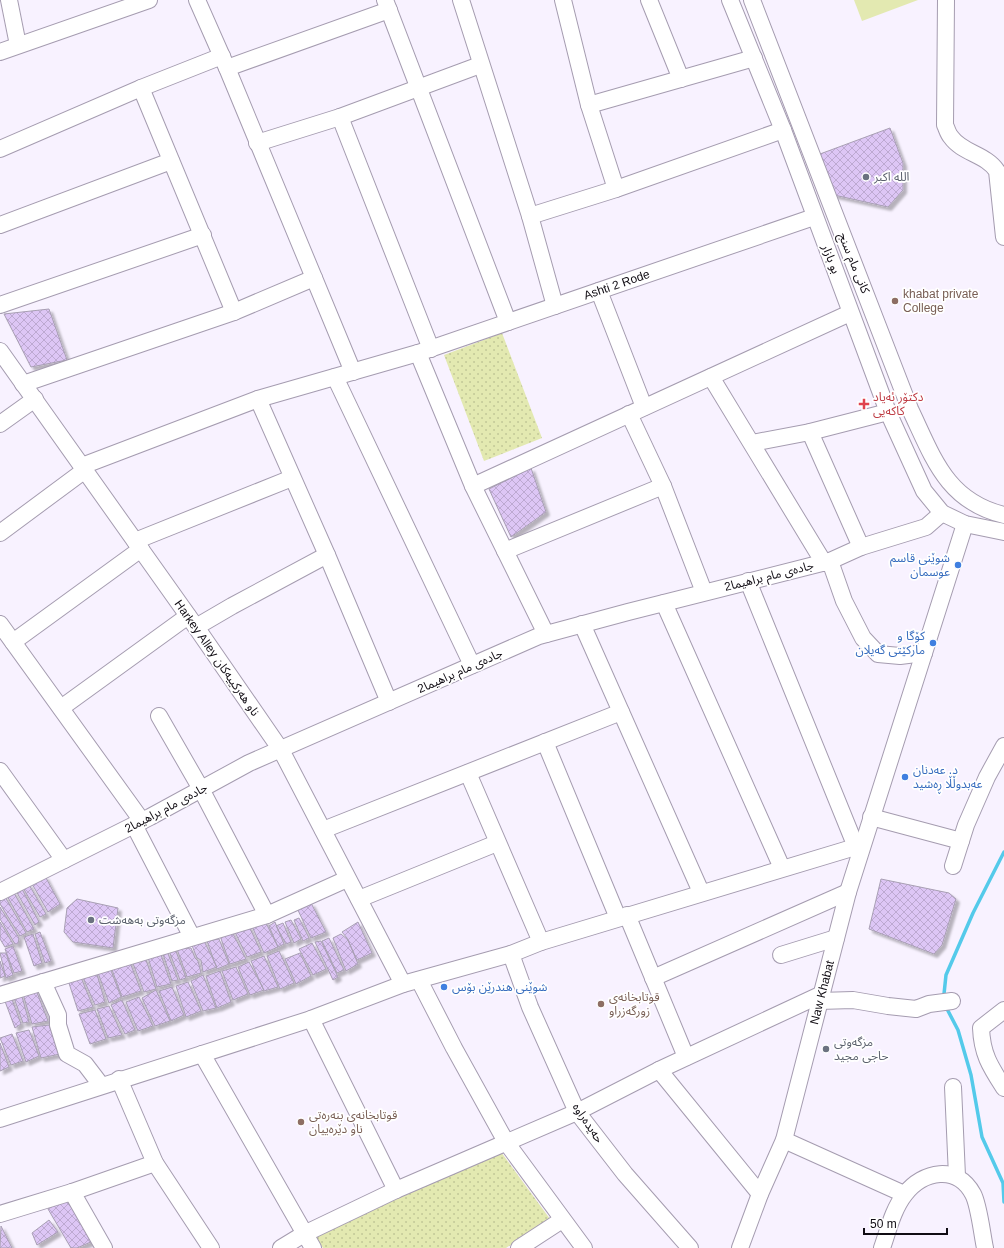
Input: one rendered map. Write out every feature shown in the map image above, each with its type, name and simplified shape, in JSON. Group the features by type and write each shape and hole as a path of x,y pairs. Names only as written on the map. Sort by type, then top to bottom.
{"street":[{"path":"9,0 18,45"},
{"path":"0,52 149,0"},
{"path":"197,0 353,372"},
{"path":"461,0 480,65 530,216 555,306"},
{"path":"563,0 589,105 616,189"},
{"path":"649,0 681,79"},
{"name":"بو بازار","path":"730,0 782,130 888,412 924,491 942,513"},
{"name":"کانی مام سنج","path":"752,0 910,409 938,468 958,492 981,508 1004,515"},
{"path":"946,0 945,125 951,137 959,144 992,163 997,171 1002,188 1004,237"},
{"path":"0,149 141,88 224,62 387,5 508,322"},
{"path":"589,105 754,58"},
{"path":"257,143 340,117 419,89 480,65"},
{"path":"141,88 234,312"},
{"path":"340,117 473,486 546,634"},
{"path":"530,216 616,189 782,130"},
{"path":"0,225 171,161"},
{"name":"Ashti 2 Rode","path":"0,532 83,468 258,399 425,351 814,217"},
{"path":"0,305 203,235"},
{"path":"839,279 857,271"},
{"path":"23,384 234,312 314,278"},
{"path":"599,291 644,407"},
{"path":"473,486 850,313"},
{"name":"Harkey Alley ناو هەركييەكان","path":"0,351 192,621 281,750 403,984"},
{"path":"335,377 472,665"},
{"path":"711,377 827,562 863,638 878,654 900,656 924,653"},
{"path":"0,424 35,399"},
{"path":"258,399 292,478 328,555 389,702"},
{"path":"752,443 810,432 888,412"},
{"path":"629,414 663,486 704,592"},
{"path":"810,432 861,547"},
{"path":"13,642 138,545 292,478"},
{"path":"504,551 663,486"},
{"path":"942,513 965,524 1004,532"},
{"name":"جادەی مام براهیما2","path":"0,892 138,823 249,763 546,634 704,592 827,562 861,547 926,527 942,513"},
{"name":"Naw Khabat","path":"740,1248 760,1194 784,1140 859,846 871,817 965,524"},
{"path":"61,708 192,621 238,602 328,555"},
{"path":"0,1119 119,1079 311,1019 403,984 511,954 541,942 622,916 859,846 748,581"},
{"path":"664,603 782,868"},
{"path":"0,624 61,708 138,823 192,937"},
{"path":"582,624 701,892"},
{"path":"323,830 621,712"},
{"path":"159,716 201,789 267,915"},
{"path":"545,742 622,916 653,978 686,1057"},
{"path":"953,866 976,800 1004,746"},
{"path":"0,771 64,860"},
{"path":"468,772 497,843 541,942"},
{"path":"871,817 961,841"},
{"path":"359,899 497,843"},
{"path":"0,995 267,915 347,879"},
{"path":"653,978 848,892"},
{"path":"780,954 836,938"},
{"name":"حەیدەراوە","path":"511,954 530,1006 577,1112 625,1174 690,1248"},
{"path":"419,980 454,1048 506,1142 584,1248"},
{"path":"43,982 58,1015 58,1025 67,1054 85,1064 101,1085"},
{"path":"281,1248 304,1234 396,1190 577,1112 686,1057 819,998 853,1000 916,1009 929,1004 952,1001"},
{"path":"1004,1010 981,1028 982,1046 991,1067 1004,1088"},
{"path":"311,1019 396,1190"},
{"path":"202,1054 304,1234 314,1248"},
{"path":"659,1070 760,1194"},
{"path":"119,1079 155,1163 211,1248"},
{"path":"953,1087 957,1176"},
{"path":"784,1140 904,1194"},
{"path":"0,1214 72,1192 155,1163"},
{"path":"882,1248 896,1210 904,1194 912,1186 933,1174 946,1173 957,1176 973,1194 985,1248"},
{"path":"72,1192 104,1248"},
{"path":"519,1248 562,1220"}],"green space":[{"path":"854,0 918,0 862,21"},
{"path":"502,333 542,438 484,461 444,355"},
{"path":"501,1152 550,1219 506,1248 323,1248 315,1236"}],"building":[{"name":"اللە اكبر","path":"890,128 903,163 903,190 888,207 834,195 820,154"},
{"path":"49,309 67,360 31,367 4,314"},
{"path":"531,468 546,512 511,537 489,489"},
{"path":"45,876 60,904 48,912 31,882"},
{"path":"881,879 949,893 956,899 942,945 934,954 869,929"},
{"path":"28,883 46,914 40,917 22,886"},
{"path":"21,887 39,922 35,925 15,889"},
{"path":"13,891 34,929 27,932 6,894"},
{"path":"4,895 26,933 20,936 0,904 0,896"},
{"name":"مزگەوتی بەهەشت","path":"77,899 118,908 113,948 73,942 64,932 67,908"},
{"path":"311,903 326,932 311,938 297,908"},
{"path":"0,907 19,938 18,944 15,944 0,919"},
{"path":"299,918 309,938 303,941 294,920"},
{"path":"264,919 278,947 264,953 251,924"},
{"path":"291,920 301,939 294,943 285,922"},
{"path":"0,922 13,944 5,947 0,939"},
{"path":"275,922 284,944 278,947 269,926"},
{"path":"358,922 372,953 357,960 347,938 342,932"},
{"path":"283,923 291,942 286,944 276,926"},
{"path":"248,924 261,952 247,957 234,930"},
{"path":"231,930 246,959 230,964 219,933"},
{"path":"40,932 51,961 45,963 35,934"},
{"path":"33,934 42,963 34,966 24,937"},
{"path":"341,934 348,940 358,964 346,971 333,938"},
{"path":"329,938 344,970 337,973 322,941"},
{"path":"203,939 217,967 203,972 201,960 197,958 191,943"},
{"path":"219,939 229,964 217,969 207,941"},
{"path":"321,941 338,977 333,980 315,942"},
{"path":"312,943 326,969 313,975 299,949"},
{"path":"13,946 22,971 14,973 5,949"},
{"path":"174,946 186,978 180,980 168,948"},
{"path":"191,948 195,958 198,961 201,973 187,977 177,949"},
{"path":"162,951 167,951 178,980 172,981"},
{"path":"279,951 294,983 280,989 267,956"},
{"path":"160,952 171,984 157,987 147,954"},
{"path":"0,953 6,953 13,975 6,978"},
{"path":"300,953 311,976 296,984 285,959"},
{"path":"264,956 278,987 264,991 251,961"},
{"path":"145,957 156,989 144,992 132,961"},
{"path":"129,960 141,991 122,997 111,967"},
{"path":"0,961 5,976 0,978"},
{"path":"249,962 264,990 250,995 238,967"},
{"path":"236,967 248,994 233,1000 222,971"},
{"path":"110,968 121,997 109,1003 97,970"},
{"path":"96,971 105,1002 95,1005 81,973"},
{"path":"220,971 231,1002 217,1008 206,976"},
{"path":"80,975 93,1007 78,1011 67,977"},
{"path":"203,975 216,1008 203,1011 191,981"},
{"path":"188,982 201,1011 186,1017 176,986"},
{"path":"172,987 184,1015 171,1021 159,991"},
{"path":"36,990 48,1021 32,1024 23,994"},
{"path":"156,990 170,1021 155,1026 142,998"},
{"path":"21,993 29,1022 23,1023 13,995"},
{"path":"10,994 21,1024 15,1028 3,996"},
{"path":"139,997 153,1026 138,1031 126,1002"},
{"path":"122,1000 135,1030 125,1034 111,1005"},
{"path":"109,1006 122,1035 108,1038 97,1009"},
{"path":"95,1010 106,1039 90,1044 79,1014"},
{"path":"49,1025 60,1054 41,1058 32,1027"},
{"path":"29,1030 39,1056 26,1062 16,1033"},
{"path":"12,1034 23,1061 11,1065 0,1038"},
{"path":"0,1043 9,1067 0,1071"},
{"path":"66,1199 93,1241 77,1248 71,1248 48,1209"},
{"path":"49,1220 58,1232 37,1245 32,1233"},
{"path":"1,1226 12,1248 0,1248"}],"waterway":[{"path":"944,994 946,975 973,913 1004,852"},
{"path":"946,1007 958,1030 971,1075 982,1137 1003,1183 1004,1202"}],"place":[{"name":"اللە اكبر","path":"866,177"},
{"name":"khabat private College","path":"895,301"},
{"name":"دکتۆر ئەیاد کاکەیی","path":"864,404"},
{"name":"شوێنی قاسم عوسمان","path":"958,565"},
{"name":"کۆگا و مارکێتی گەیلان","path":"933,643"},
{"name":"د. عەدنان عەبدوڵڵا ڕەشید","path":"905,777"},
{"name":"مزگەوتی بەهەشت","path":"91,920"},
{"name":"شوێنی هندرێن بۆس","path":"444,987"},
{"name":"قوتابخانەی زورگەزراو","path":"601,1004"},
{"name":"مزگەوتى حاجى مجيد","path":"826,1049"},
{"name":"قوتابخانەى بنەرەتى ناو دێرەييان","path":"301,1122"}]}
